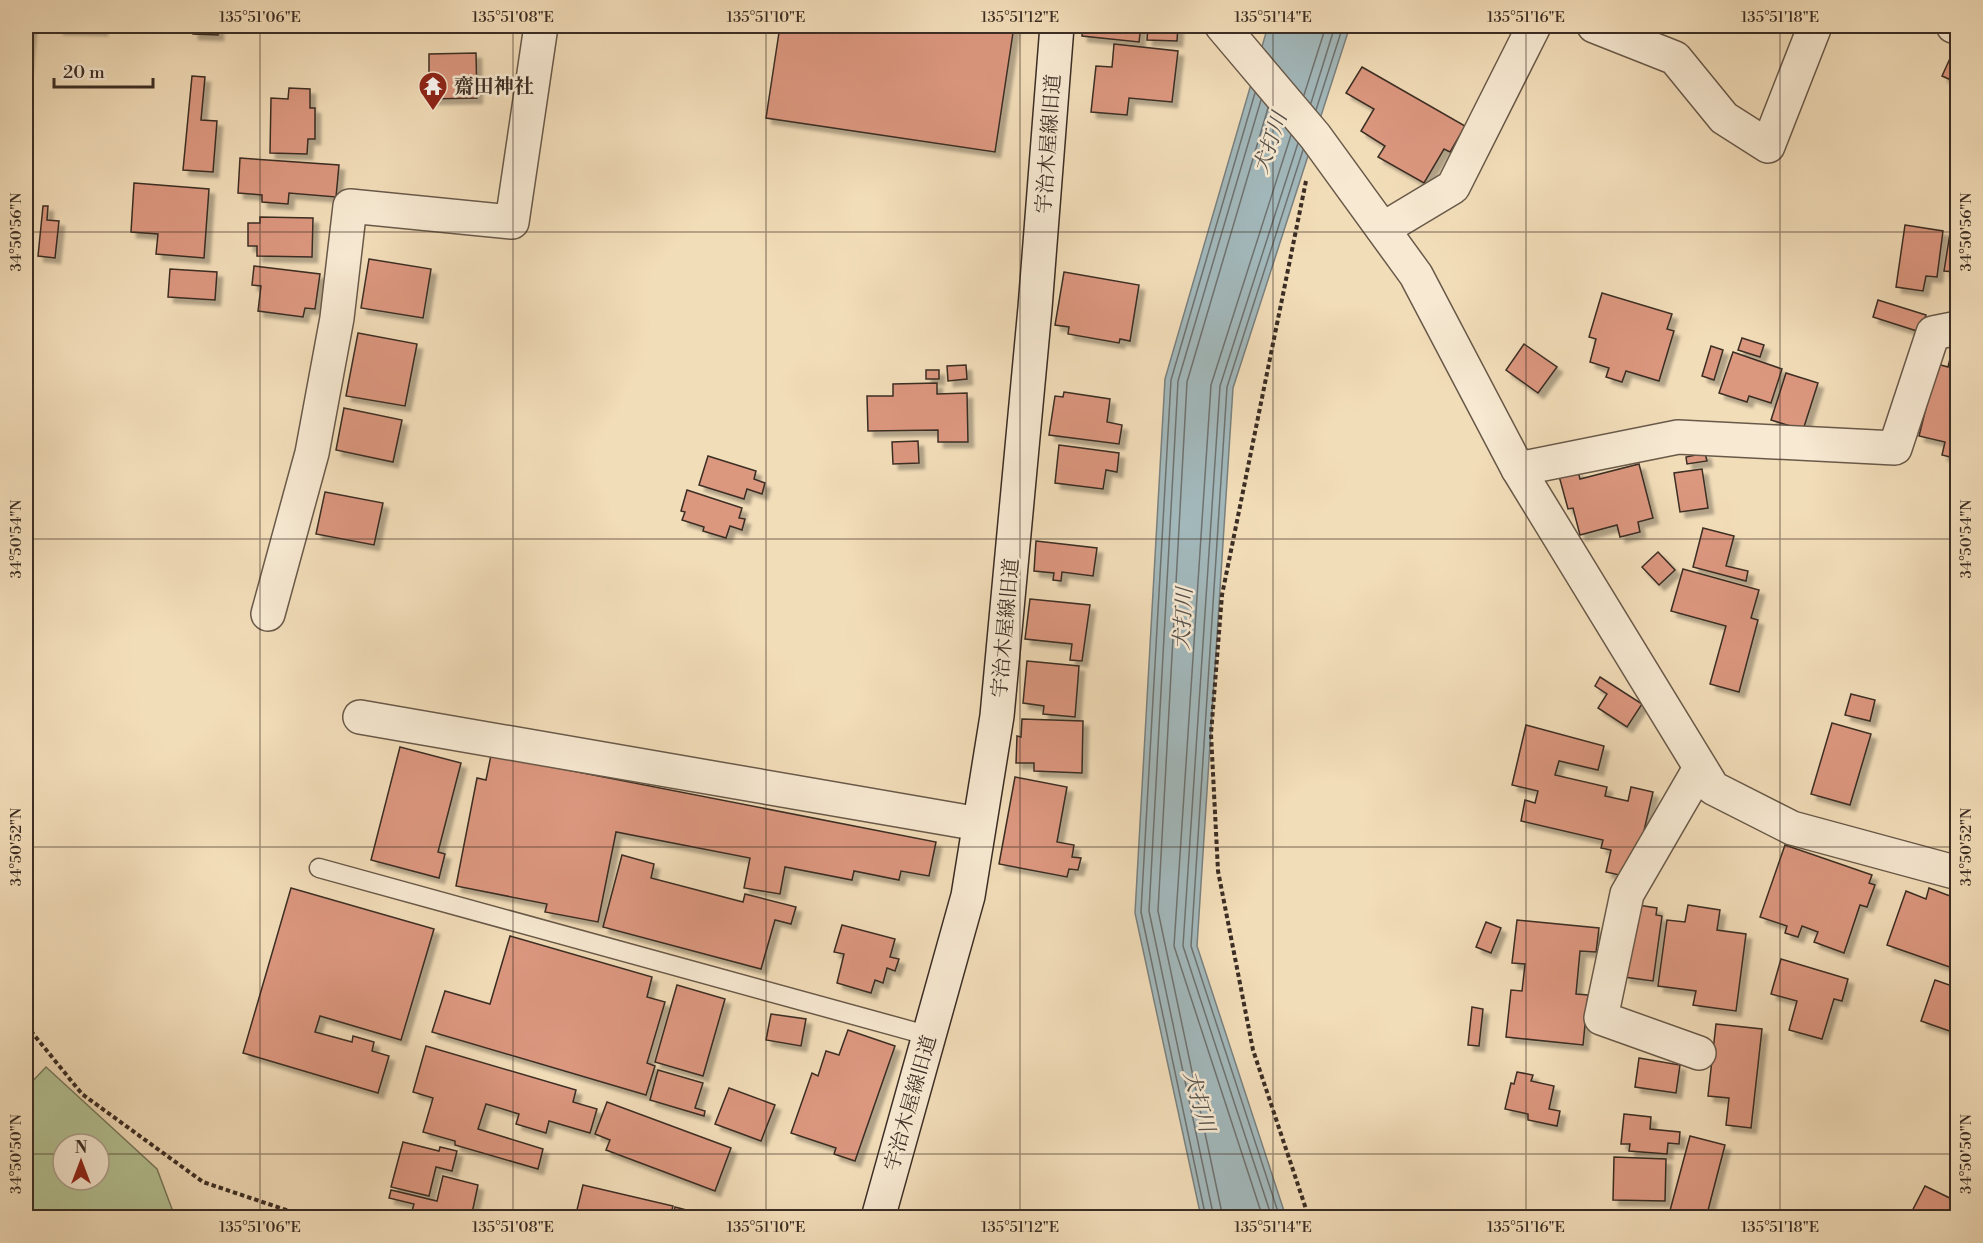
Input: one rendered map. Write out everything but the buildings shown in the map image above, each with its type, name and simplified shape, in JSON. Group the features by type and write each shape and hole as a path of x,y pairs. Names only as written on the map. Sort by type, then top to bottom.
{"street":[{"path":"268,614 312,453 337,318 350,206 512,222 541,26"},
{"name":"宇治木屋線旧道","path":"878,1218 968,896 997,716 1035,308 1057,26"},
{"path":"1222,26 1316,136 1416,275 1518,469 1713,788 1792,828 1958,873"},
{"path":"1383,229 1453,187 1534,26"},
{"path":"1594,26 1675,58 1724,118 1768,146 1815,26"},
{"path":"1953,26 1958,28"},
{"path":"1518,469 1678,437 1895,448 1933,333 1958,328"},
{"path":"360,717 979,824"},
{"path":"1698,1053 1601,1018 1627,894 1700,768"}],"lane":[{"path":"319,868 930,1036"}],"path":[{"path":"1309,1218 1253,1050 1218,871 1211,734 1222,595 1316,136"},
{"path":"26,1024 82,1094 203,1182 310,1218"}],"green space":[{"path":"46,1067 157,1169 175,1217 26,1217 26,1088"}],"water":[{"name":"犬打川","path":"1268,26 1350,26 1233,388 1197,946 1286,1217 1201,1217 1135,913 1165,379"}],"place":[{"name":"齋田神社","path":"433,112"}]}
